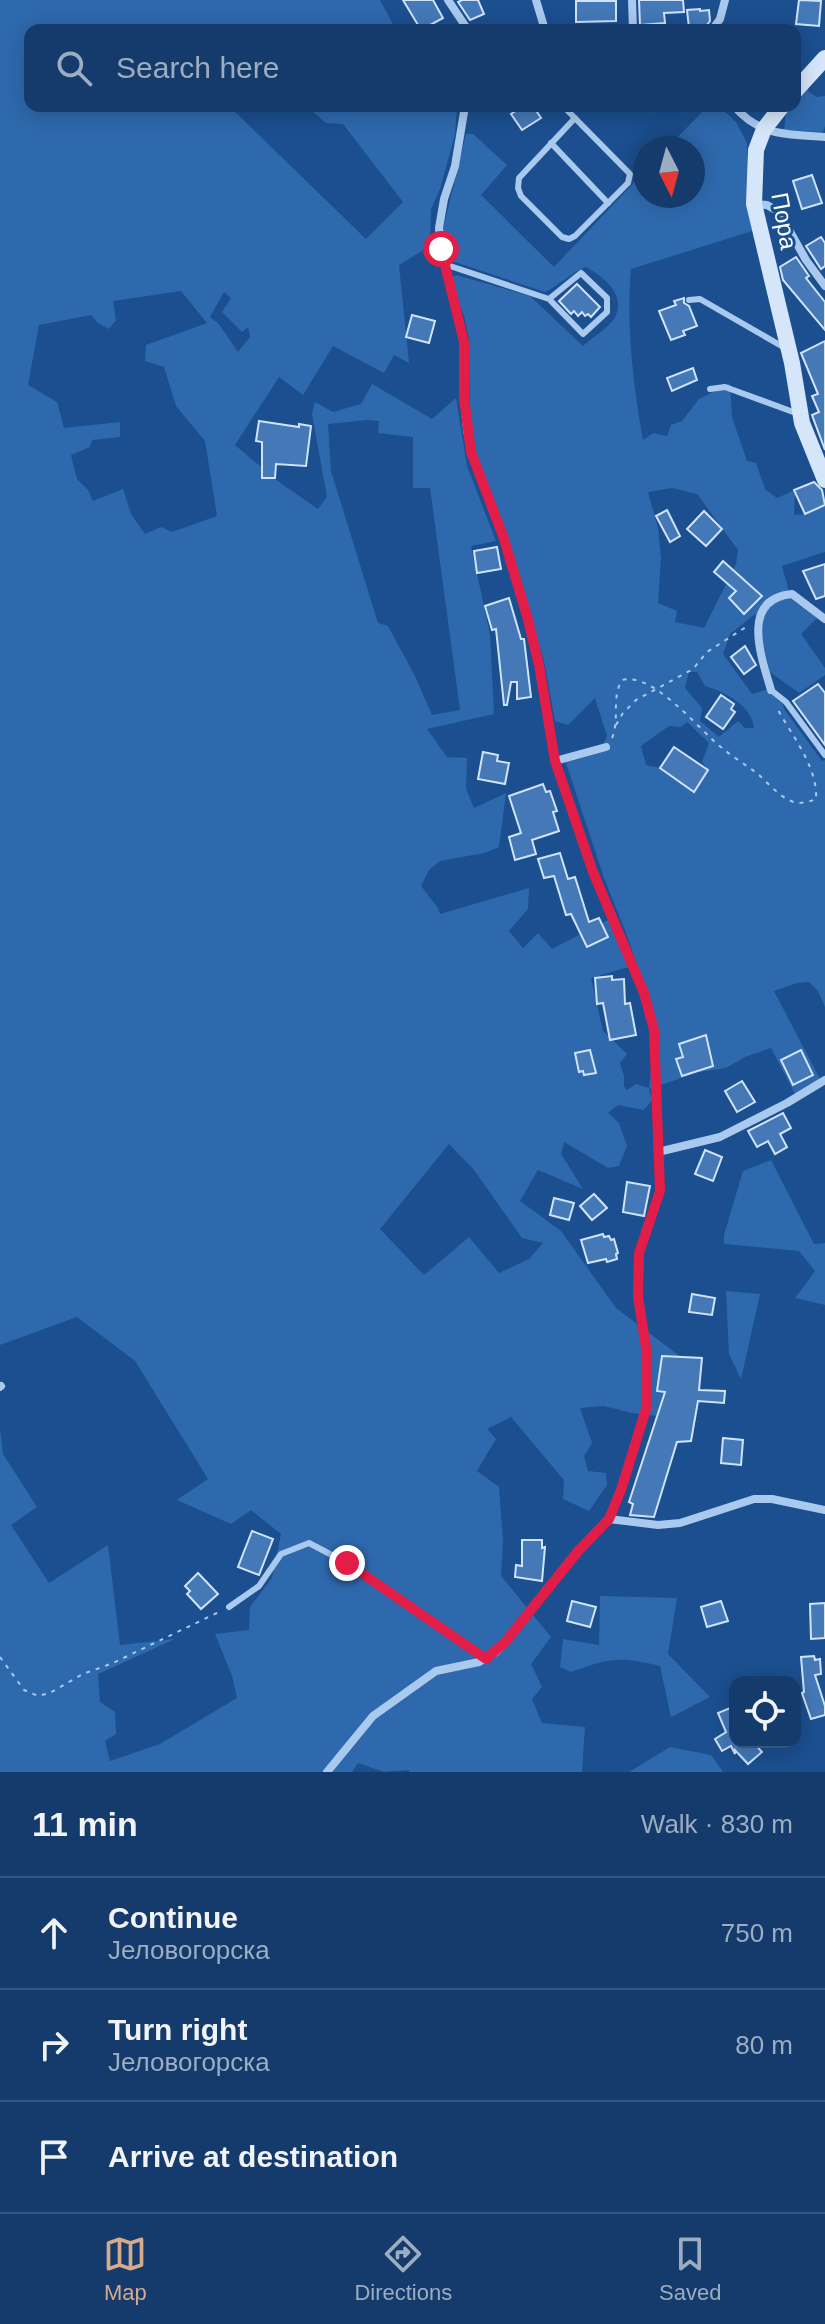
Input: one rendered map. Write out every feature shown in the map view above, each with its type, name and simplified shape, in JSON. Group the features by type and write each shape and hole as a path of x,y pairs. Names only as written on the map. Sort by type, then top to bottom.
{"street":[{"path":"448,0 464,24"},
{"path":"536,0 543,24"},
{"path":"632,0 633,24"},
{"path":"716,24 725,0"},
{"path":"801,84 825,58"},
{"path":"327,1772 373,1716 436,1671 486,1659 506,1641 579,1550 609,1519 646,1409 647,1354 638,1297 639,1253 660,1191 654,1030 644,993 593,872 555,761 539,665 527,616 503,536 471,452 464,398 464,342 440,240 441,213 455,166 464,112"},
{"path":"739,112 764,129 780,135 825,137"},
{"name":"Пора","path":"777,112 764,129 755,161 754,204 800,414 825,480"},
{"path":"754,204 767,205 779,212 806,260 825,286"},
{"path":"771,690 759,635 759,614 767,603 776,595 792,594 825,619"},
{"path":"555,761 606,747"},
{"path":"658,1152 720,1137 825,1080"},
{"path":"609,1519 658,1525 680,1523 754,1499 772,1499 825,1510"}],"lane":[{"path":"569,112 575,118 630,174 628,183 575,236 565,239 521,196 518,188 519,178 575,118"},
{"path":"551,143 608,203"},
{"path":"444,264 549,299 583,334 607,312 607,298 581,273 549,299"},
{"path":"689,300 700,299 788,350"},
{"path":"710,389 725,387 800,414"},
{"path":"771,690 786,702 825,755"},
{"path":"229,1607 259,1586 281,1554 309,1543 347,1563 486,1659"}],"path":[{"path":"616,726 630,705 644,694 693,669 707,652 759,620"},
{"path":"606,747 616,726 616,689 622,680 632,678 666,696 722,748 780,794 795,803 816,799 817,787 811,768 776,706 771,690"},
{"path":"0,1657 24,1690 30,1694 44,1695 229,1607"}],"shaded area":[{"path":"0,0 380,0 393,24 24,24 24,112 235,112 366,239 403,202 343,124 326,123 313,112 457,112 455,135 431,209 430,246 399,265 409,363 394,355 384,373 333,346 303,395 279,377 235,445 279,482 318,509 327,497 312,414 315,402 333,412 361,404 372,384 432,419 456,398 467,466 496,541 471,546 490,634 494,714 427,729 447,757 467,758 466,789 474,808 506,793 499,847 440,861 429,870 421,886 440,914 529,888 528,909 509,931 523,948 538,933 552,949 608,920 629,967 591,978 603,1031 627,1054 620,1063 627,1090 636,1084 649,1088 657,1022 561,755 603,745 607,736 595,698 568,725 555,721 544,661 497,508 470,443 469,339 464,316 449,279 456,275 530,296 583,346 611,323 618,311 618,303 612,288 586,267 545,292 455,262 447,255 443,229 466,134 473,134 507,165 481,195 554,267 633,184 633,208 705,208 705,136 679,136 702,112 725,112 736,122 747,143 748,207 752,231 631,269 629,312 633,376 643,440 653,433 667,436 671,425 682,421 699,399 730,383 732,417 747,461 756,463 765,489 777,498 795,490 794,515 805,514 825,505 825,552 782,566 791,599 817,618 801,634 825,668 825,675 799,693 770,672 755,614 730,634 723,654 752,694 768,689 782,700 784,709 822,761 825,760 825,1007 818,991 809,982 774,991 820,1079 795,1094 771,1048 726,1068 699,1072 649,1089 652,1100 644,1110 618,1105 608,1113 619,1123 627,1146 619,1166 608,1168 564,1142 561,1154 583,1189 538,1170 520,1201 561,1231 616,1308 681,1357 670,1380 665,1417 604,1406 580,1408 592,1443 584,1456 588,1471 606,1473 607,1485 589,1511 563,1499 564,1480 511,1417 487,1429 496,1439 477,1471 499,1487 503,1541 501,1576 551,1637 531,1664 542,1687 532,1699 542,1723 585,1727 582,1772 384,1772 358,1763 352,1772 0,1772 0,1429 3,1454 37,1507 11,1525 49,1583 108,1545 120,1645 175,1639 98,1674 100,1702 115,1712 116,1734 105,1741 110,1761 160,1744 237,1698 232,1676 215,1634 249,1630 250,1607 272,1578 281,1534 251,1510 231,1524 177,1500 208,1479 135,1361 77,1317 0,1345","holes":["181,291 207,323 146,345 145,361 164,367 176,406 205,441 217,516 172,532 161,527 145,534 131,514 123,489 93,501 88,490 77,479 71,455 90,447 92,440 120,437 120,422 64,428 57,402 28,385 39,325 91,315 109,329 116,320 113,301","224,292 231,298 222,312 242,332 248,327 250,337 238,352 219,324 210,317","379,421 378,433 413,437 413,488 430,488 460,710 432,715 388,626 378,623 331,471 328,424","672,488 697,494 738,550 736,564 704,628 675,622 677,611 658,603 661,559 658,528 648,492","689,672 697,672 705,686 743,706 754,728 745,728 738,721 719,737 700,721 702,708 685,688","687,722 709,743 702,762 708,770 694,791 660,768 646,765 641,746 669,726 681,727","449,1144 474,1170 522,1238 543,1243 529,1259 499,1273 469,1237 424,1275 380,1229"]},
{"path":"806,89 816,97 825,96 823,132 784,131 786,112 801,112 801,94"},
{"path":"771,1160 814,1244 825,1243 825,1305 795,1298 815,1271 799,1251 724,1244 743,1171"},
{"path":"726,1291 760,1294 741,1379 729,1354"},
{"path":"600,1596 677,1598 668,1654 710,1697 671,1717 660,1666 624,1660 605,1661 571,1672 560,1667 563,1639 599,1645"},
{"path":"670,1747 711,1755 723,1772 629,1772"}],"building":[{"path":"403,0 433,0 443,18 432,24 417,24"},
{"path":"478,0 484,14 470,20 458,2"},
{"path":"639,0 683,0 684,12 664,13 665,23 640,24"},
{"path":"799,0 821,1 819,26 796,24"},
{"path":"576,1 616,1 616,21 576,22"},
{"path":"687,10 709,10 710,21 708,24 689,24"},
{"path":"537,112 541,118 522,130 511,114"},
{"path":"812,175 822,203 802,209 793,181"},
{"path":"821,237 825,243 825,266 821,269 806,246"},
{"path":"796,257 809,276 806,278 825,302 825,330 783,280 780,267"},
{"path":"577,284 600,307 591,317 582,312 578,316 574,311 571,314 559,301"},
{"path":"684,298 697,326 671,340 659,311 676,305 674,301"},
{"path":"412,315 435,321 429,343 406,337"},
{"path":"825,341 825,450 812,415 819,412 812,396 818,394 801,353"},
{"path":"693,368 697,380 672,391 667,378"},
{"path":"259,421 311,426 306,466 276,464 275,478 262,478 262,442 256,441"},
{"path":"814,482 822,490 825,505 805,514 794,490"},
{"path":"667,510 680,536 670,542 656,516"},
{"path":"704,511 722,529 706,546 687,529"},
{"path":"497,547 501,569 477,573 474,551"},
{"path":"723,561 762,596 744,614 729,598 736,591 714,572"},
{"path":"825,564 825,596 816,599 803,571"},
{"path":"509,598 521,639 524,639 531,697 517,699 517,682 511,682 507,705 504,705 496,629 492,630 485,606"},
{"path":"745,646 756,665 744,674 731,657"},
{"path":"818,684 825,693 825,745 793,701"},
{"path":"721,695 734,704 731,709 735,712 723,729 706,717"},
{"path":"674,747 708,770 694,792 660,768"},
{"path":"483,752 498,755 497,761 509,763 505,784 478,779"},
{"path":"543,784 546,792 550,791 557,811 553,812 559,831 532,840 536,854 515,860 509,837 521,833 509,796"},
{"path":"560,853 568,879 575,877 589,922 599,918 608,937 587,947 571,914 566,915 554,876 544,878 538,859"},
{"path":"612,976 612,980 624,979 625,1004 630,1003 636,1035 610,1040 603,1003 597,1004 595,978"},
{"path":"706,1035 713,1066 682,1076 676,1059 683,1057 679,1044"},
{"path":"590,1050 596,1073 584,1075 583,1071 579,1072 575,1053"},
{"path":"801,1050 813,1075 793,1085 781,1060"},
{"path":"742,1081 755,1102 737,1112 725,1091"},
{"path":"783,1113 791,1128 780,1134 787,1147 775,1154 768,1141 757,1147 748,1131"},
{"path":"705,1150 722,1157 713,1181 695,1174"},
{"path":"627,1182 650,1186 644,1216 623,1212"},
{"path":"594,1194 607,1208 592,1220 580,1206"},
{"path":"554,1198 574,1203 569,1220 550,1215"},
{"path":"603,1234 614,1239 617,1259 588,1263 581,1240"},
{"path":"692,1294 715,1298 712,1315 689,1312"},
{"path":"662,1356 702,1358 699,1390 725,1391 724,1403 698,1401 691,1441 677,1442 654,1517 630,1515 633,1504 629,1502 665,1392 657,1391"},
{"path":"723,1438 743,1440 741,1465 721,1463"},
{"path":"252,1531 273,1539 259,1575 238,1567"},
{"path":"522,1540 542,1540 542,1548 545,1547 542,1581 515,1577 516,1565 522,1566"},
{"path":"198,1573 218,1594 201,1609 187,1594 190,1591 185,1586"},
{"path":"572,1601 596,1607 590,1627 567,1621"},
{"path":"721,1601 728,1621 707,1627 701,1607"},
{"path":"825,1603 825,1638 811,1639 810,1604"},
{"path":"814,1656 815,1660 820,1659 821,1674 815,1675 825,1715 811,1719 802,1693 801,1657"},
{"path":"729,1708 729,1747 722,1751 715,1739 726,1732 718,1713"},
{"path":"732,1748 758,1748 762,1752 748,1764 735,1750 735,1754"}],"route":[{"path":"347,1563 486,1659 506,1641 579,1550 609,1519 646,1409 647,1354 638,1297 639,1253 660,1191 654,1030 644,993 593,872 555,761 539,665 527,616 503,536 471,452 464,398 464,342 441,249"}]}
